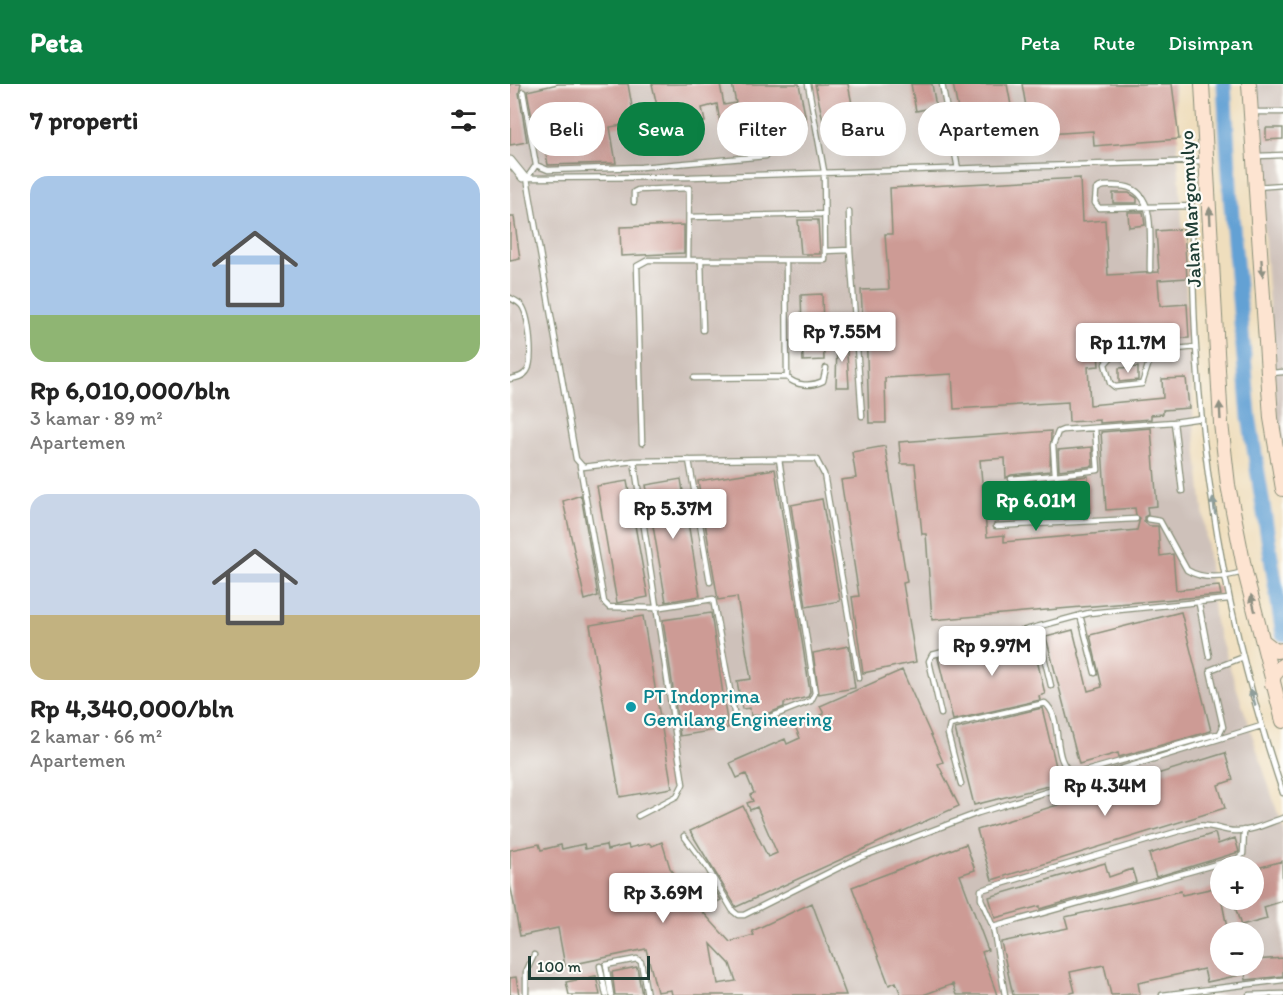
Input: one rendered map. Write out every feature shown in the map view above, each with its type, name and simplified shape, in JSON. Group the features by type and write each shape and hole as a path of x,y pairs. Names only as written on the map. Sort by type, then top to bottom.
{"main road":[{"name":"Jalan Margomulyo","path":"1202,84 1221,423 1228,485 1245,572 1272,646 1272,686 1283,721"},
{"path":"1249,84 1271,418 1283,489"},
{"path":"1272,686 1279,668"}],"street":[{"path":"510,161 525,178"}],"lane":[{"path":"642,443 637,266 648,260 823,261 825,251 824,171 808,84"},
{"path":"942,84 945,102"},
{"path":"523,92 536,165"},
{"path":"1252,112 1283,111"},
{"path":"536,165 548,170 641,167 766,156"},
{"path":"956,156 958,169"},
{"path":"1254,156 1283,156"},
{"path":"1189,161 1196,347 1202,418 1223,578 1241,658 1283,793"},
{"path":"510,174 525,178 690,177 824,171 1208,161"},
{"path":"525,178 536,165"},
{"path":"688,260 690,177"},
{"path":"525,178 604,602 609,607 654,608 713,599 735,717 740,722 752,724 811,701 814,693 779,459"},
{"path":"1257,186 1283,185"},
{"path":"1150,270 1149,208 1135,188 1102,186 1096,190 1095,203 1099,208 1149,208 1192,206"},
{"path":"634,202 634,192 638,190 689,188"},
{"path":"849,212 862,416"},
{"path":"689,217 823,214"},
{"path":"825,251 850,250"},
{"path":"700,260 703,330"},
{"path":"786,261 787,377"},
{"path":"510,298 519,303 524,311 531,359 528,370 523,375 510,379"},
{"path":"1152,353 1142,384 1115,387 1110,383 1105,364 1107,359 1196,347"},
{"path":"693,378 787,377 796,384 818,384 823,381 826,368"},
{"path":"1268,373 1283,372"},
{"path":"1055,475 1053,445 1058,432 1202,418"},
{"path":"1174,422 1182,491"},
{"path":"1011,479 1098,470 1095,428"},
{"path":"580,466 634,461 816,459 824,474 860,678"},
{"path":"689,460 710,582"},
{"path":"634,461 654,608 683,784 677,796 638,816"},
{"path":"996,526 1137,519"},
{"path":"1148,519 1160,521 1165,527 1187,570 1192,573 1223,578 1245,572"},
{"path":"941,714 929,661 932,655 1080,615 1229,599"},
{"path":"1199,604 1209,656"},
{"path":"1080,615 1095,673"},
{"path":"1037,627 1051,686"},
{"path":"961,784 948,734 950,725 1045,703 1052,712 1064,763 1075,774 1221,733 1223,727 1210,670 1241,658"},
{"path":"684,836 707,867 733,911 744,915 856,859 978,813 1261,726"},
{"path":"1005,995 993,927 981,899 981,890 984,888 1202,825 1233,831 1244,830 1283,818"},
{"path":"993,927 1238,858 1243,854 1244,830"},
{"path":"526,995 526,972 534,955"},
{"path":"611,995 606,964 637,958 641,962 647,995"},
{"path":"600,966 606,995"},
{"path":"1162,995 1283,980"},
{"path":"1252,995 1283,994"}],"shaded area":[{"path":"510,84 1174,84 1194,426 1215,622 1283,829 1283,995 510,995"},
{"path":"1254,84 1283,84 1283,455 1276,406"}],"building":[{"path":"510,84 521,84 519,93 527,142 510,145"},
{"path":"558,84 628,84 631,102 617,102 617,126 610,127 616,163 548,165 546,156 605,156 605,102 529,102 527,91"},
{"path":"652,84 720,84 723,102 705,107 705,102 656,102"},
{"path":"732,84 799,84 803,102 736,102"},
{"path":"815,84 848,84 852,102 820,102 820,107"},
{"path":"911,84 932,84 935,102 918,102 918,111 916,111"},
{"path":"953,84 1007,84 1010,102 957,102"},
{"path":"1022,84 1172,84 1179,139 1094,146 1093,131 1060,133 1060,102 1025,102"},
{"path":"1266,128 1283,128 1283,139 1266,140"},
{"path":"1080,178 1082,222 1105,220 1108,275 1159,272 1156,231 1184,229 1187,278 1158,280 1160,306 1187,304 1189,338 1097,342 1099,366 1088,367 1090,405 1163,398 1162,379 1186,378 1189,408 1163,410 1163,414 1151,415 1151,419 1100,423 1100,420 1069,422 1068,402 954,409 952,374 885,378 886,423 869,423 866,324 863,324 861,290 889,289 885,234 892,234 890,188"},
{"path":"1113,193 1129,193 1137,198 1137,203 1113,203"},
{"path":"1128,212 1143,212 1145,225 1129,227"},
{"path":"510,217 514,217 520,259 510,261"},
{"path":"798,220 818,220 820,254 801,254"},
{"path":"684,225 684,253 621,256 620,227"},
{"path":"822,294 824,360 803,361 801,295"},
{"path":"846,336 849,387 836,387 837,337"},
{"path":"1138,367 1138,380 1119,382 1119,368"},
{"path":"1151,428 1157,506 1147,507 1148,515 1144,517 1144,521 1149,526 1158,526 1160,556 1173,554 1176,590 1219,586 1221,595 932,620 926,534 922,534 915,464 901,464 899,442 1051,431 1050,471 1011,475 1006,478 1005,458 980,460 987,537 1004,535 1004,542 1137,530 1140,518 1136,515 1135,508 1106,510 1101,432"},
{"path":"885,446 907,582 903,583 916,662 863,673 852,597 859,596 841,480 856,478 852,452"},
{"path":"1092,447 1093,466 1059,470 1058,450"},
{"path":"775,469 810,692 808,697 784,703 784,707 769,713 751,716 750,708 742,709 737,681 751,679 737,597 718,600 698,481"},
{"path":"1088,476 1091,512 1022,517 1020,483"},
{"path":"681,479 700,596 666,602 646,485"},
{"path":"627,481 648,597 617,603 597,486"},
{"path":"581,495 598,596 585,600 563,501"},
{"path":"822,499 840,601 806,607 791,505"},
{"path":"1181,612 1211,731 1119,757 1118,753 1079,764 1046,637 1073,630 1088,691 1102,687 1090,635"},
{"path":"711,613 728,728 680,736 663,620"},
{"name":"PT Indoprima Gemilang Engineering","path":"643,616 672,788 620,797 590,625"},
{"path":"1031,634 1045,694 1039,696 1040,700 953,720 938,658"},
{"path":"849,646 855,688 819,694 813,653"},
{"path":"902,670 943,762 938,764 959,806 736,907 690,831 743,806 768,857 777,853 757,807 750,810 747,803 753,801 750,795 754,793 746,774 737,778 730,763 785,739 787,744 800,738 795,726 824,714 820,706"},
{"path":"1042,708 1060,783 974,805 955,729"},
{"path":"1225,753 1233,780 1218,785 1225,808 992,880 977,830"},
{"path":"1215,833 1218,844 1235,838 1239,852 1226,856 1210,856 1210,861 1156,877 1149,854"},
{"path":"662,842 670,868 685,887 707,876 721,900 701,910 730,942 754,935 752,931 812,903 846,995 672,995 671,990 657,992 646,949 565,966 558,928 520,936 510,883 510,850 539,844 541,850 561,845 562,849 584,844 585,849 606,845 607,850 649,843 652,846","holes":["711,944 730,964 736,981 718,984"]},
{"path":"966,844 975,870 960,875 988,950 982,952 997,995 957,995 953,984 923,995 901,995 896,982 889,985 852,887"},
{"path":"1282,861 1283,901 1264,907 1264,866"},
{"path":"1105,863 1109,877 1132,869 1136,882 1040,909 1040,906 995,918 989,897"},
{"path":"1210,889 1210,910 1224,910 1226,922 1210,922 1210,976 1236,976 1207,982 1204,969 1138,983 1140,994 1111,995 1104,965 1070,972 1075,992 1063,995 1013,995 1001,942 1068,928 1065,917 1181,891 1182,895"},
{"path":"1264,907 1267,919 1240,922 1236,910 1264,910"},
{"path":"1283,958 1283,976 1246,980 1245,976 1264,976 1264,959"},
{"path":"637,967 642,995 615,995 612,972"},
{"path":"596,976 600,995 569,995 566,982"},
{"path":"516,977 519,995 510,995 510,978"}],"waterway":[{"path":"1224,84 1231,204 1249,416 1283,634"}],"place":[{"name":"PT Indoprima Gemilang Engineering","path":"631,707"}]}
